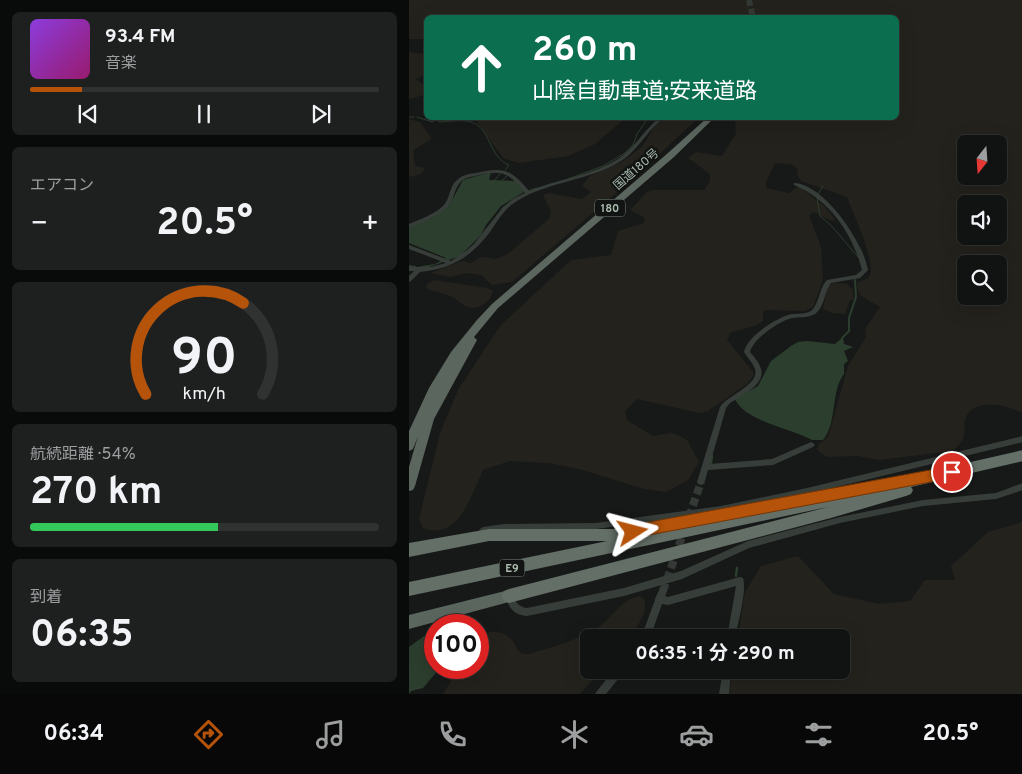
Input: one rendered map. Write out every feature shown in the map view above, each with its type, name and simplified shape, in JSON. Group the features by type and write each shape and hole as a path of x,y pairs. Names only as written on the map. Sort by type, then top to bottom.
{"highway":[{"name":"国道180号","path":"409,446 422,410 449,361 479,323 506,297 683,145 709,120"},
{"name":"国道180号","path":"409,486 423,436 439,396 468,346 506,297"},
{"name":"E9","path":"410,589 697,530 1022,455"},
{"path":"409,622 831,512 986,464"},
{"path":"409,549 496,535 561,537 616,535 918,480"}],"street":[{"path":"409,269 418,270 463,256 484,236 503,209 528,193 575,178 617,161 634,148 650,127 659,120"},
{"path":"409,226 433,216 445,207 461,178 482,172 495,170 507,172 514,176 528,193"},
{"path":"701,482 723,407 727,400 749,388 757,379 758,368 747,352 751,341 785,319 811,313 815,310 826,284 829,282 858,277 865,270 863,257 841,218 808,188 796,184"},
{"path":"409,247 447,262"},
{"path":"409,280 418,270"},
{"path":"409,549 504,527 596,526 721,509 807,491 1022,440"},
{"path":"705,468 773,462 811,445"},
{"path":"509,596 515,608 521,612 527,612 624,592 681,575 748,545 799,531 923,503 996,496 1022,486"},
{"path":"648,629 661,595 668,601 740,581 733,629"},
{"path":"600,694 612,679"},
{"path":"724,694 726,679"}],"shaded area":[{"path":"409,0 1022,0 1022,413 1001,406 979,406 967,415 963,439 953,451 878,460 858,456 827,457 817,450 819,444 828,437 848,366 866,337 865,329 880,307 861,296 857,288 858,282 869,277 871,271 870,261 847,197 801,181 797,174 798,169 791,164 775,163 766,182 766,188 789,193 799,186 824,206 835,219 832,221 814,212 809,215 821,247 823,280 813,307 805,311 767,310 763,312 763,321 755,326 731,332 727,340 753,372 753,376 747,384 708,411 699,413 637,399 625,411 627,420 653,436 671,433 687,440 699,462 688,480 666,492 644,489 583,470 549,463 510,461 483,470 468,503 455,522 446,528 435,531 423,528 419,519 440,433 458,390 500,326 571,260 611,255 618,231 644,223 645,218 630,210 647,192 654,190 704,190 710,181 710,174 688,158 696,152 722,156 736,134 736,120 899,120 899,15 424,15 424,39 409,39"},
{"path":"409,52 424,54 424,75 415,79 424,85 424,95 409,99"},
{"path":"409,119 420,122 432,139 413,150 415,166 425,168 421,174 409,177"},
{"path":"478,120 624,120 595,144 568,156 519,163 503,158 477,122"},
{"path":"663,120 696,120 637,175 512,282 492,285 481,275 466,273 450,277 430,273 462,261 471,263 482,257 497,259 508,254 550,218 551,211 543,195 549,193 582,199 591,192 582,186 590,176 622,162 642,147 654,127"},
{"path":"491,172 489,180 516,181 524,192 501,206 486,225 481,235 460,256 429,267 417,267 435,264 446,258 409,243 409,227 432,218 449,206 463,180"},
{"path":"434,280 487,288 493,291 489,299 482,305 469,308 452,297 426,288 427,284"},
{"path":"834,283 847,284 853,290 854,299 850,300 845,314 833,313 823,309 828,285"},
{"path":"843,337 844,344 853,347 844,351 848,361 844,364 844,374 837,389 831,425 823,440 812,440 769,423 740,407 735,399 758,386 771,361 791,346 798,342 807,341 835,344"},
{"path":"1022,522 1022,694 729,694 732,679 850,679 850,629 739,629 745,592 761,566 798,556 834,594 879,604 910,601 925,580 955,580 951,566 988,532"},
{"path":"640,596 644,599 645,604 645,610 636,629 596,629 627,601"},
{"path":"489,632 504,634 512,640 521,653 526,654 580,636 580,679 593,679 580,694 443,694 452,679 489,679"},
{"path":"424,636 424,679 431,679 423,688 411,691 409,694 409,647"}],"waterway":[{"path":"409,117 414,117"},
{"path":"417,117 424,119"},
{"path":"426,120 432,122 436,120"},
{"path":"438,120 439,122 463,121 478,125 487,136 497,156 509,165 505,170"},
{"path":"568,179 603,166 625,153 633,145 637,134 647,120"},
{"path":"494,181 501,173"},
{"path":"501,181 507,176"},
{"path":"818,194 823,186"},
{"path":"527,191 537,188"},
{"path":"817,197 820,216 836,230 859,258"},
{"path":"409,266 415,267"},
{"path":"842,338 849,331 849,318 856,297 855,280"},
{"path":"711,463 712,456"},
{"path":"736,576 737,568"}],"tunnel":[{"path":"749,0 752,15"},
{"path":"689,517 701,482"},
{"path":"663,591 684,531"}],"route":[{"path":"633,532 918,480 952,472"}]}
